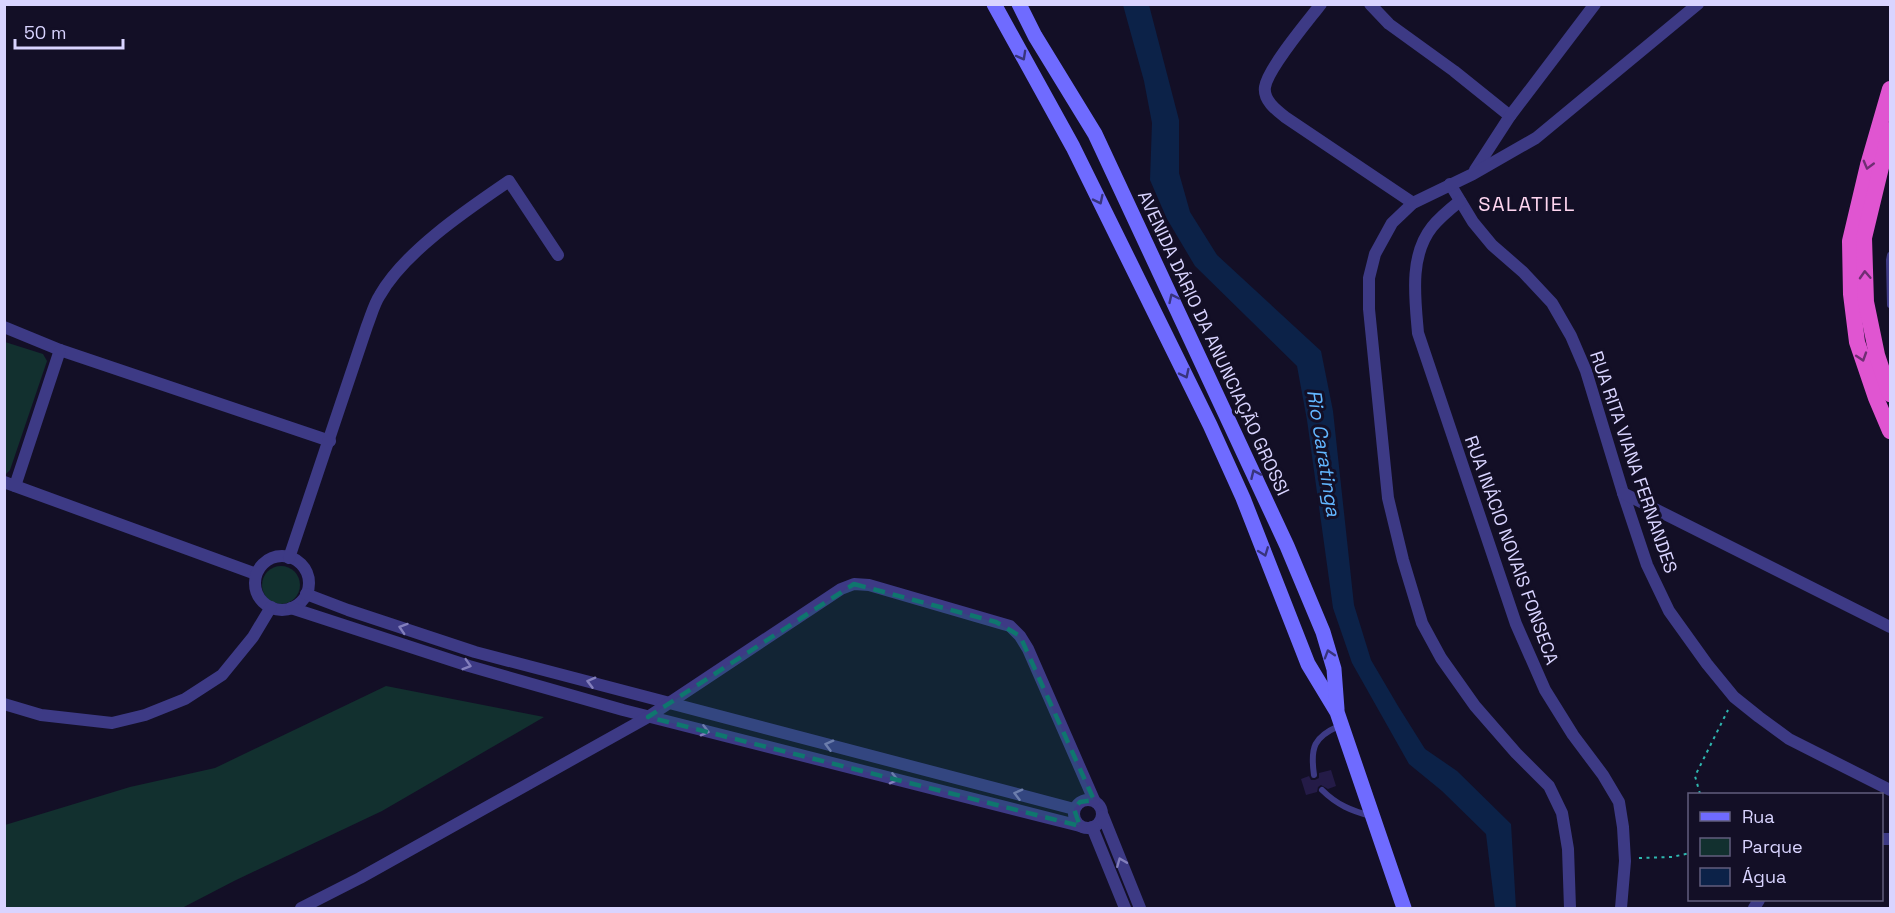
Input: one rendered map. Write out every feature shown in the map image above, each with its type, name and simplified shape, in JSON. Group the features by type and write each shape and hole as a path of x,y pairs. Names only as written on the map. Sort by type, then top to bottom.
{"highway":[{"path":"1890,89 1868,165 1850,241 1851,294 1857,342 1890,431"},
{"path":"1890,130 1864,238 1866,302 1877,355 1890,394"}],"main road":[{"name":"AVENIDA DÁRIO DA ANUNCIAÇÃO GROSSI","path":"994,4 1073,147 1210,425 1243,498 1308,664 1339,718 1404,909"},
{"name":"AVENIDA DÁRIO DA ANUNCIAÇÃO GROSSI","path":"1019,4 1035,36 1095,134 1287,546 1323,632 1334,669 1339,718"},
{"path":"1073,147 1095,134"}],"street":[{"path":"1321,4 1276,64 1265,86 1267,99 1274,108 1413,203"},
{"path":"1370,4 1389,24 1454,71 1510,116"},
{"path":"1570,909 1568,849 1562,813 1549,786 1516,753 1476,706 1441,658 1422,623 1388,498 1370,318 1369,278 1375,254 1392,223 1413,203 1473,174 1536,138 1698,4"},
{"path":"1473,174 1510,116 1591,6"},
{"path":"290,558 367,326 379,296 394,275 423,246 465,210 509,181 558,255"},
{"name":"RUA RITA VIANA FERNANDES","path":"1450,184 1473,222 1492,245 1523,272 1552,303 1571,336 1586,371 1647,565 1669,611 1707,664 1734,697 1759,717 1790,738 1890,790"},
{"name":"RUA INÁCIO NOVAIS FONSECA","path":"1460,201 1431,228 1419,255 1414,287 1418,333 1516,624 1545,690 1619,802 1625,861 1621,909"},
{"path":"4,327 60,350 330,441"},
{"path":"60,350 10,484 256,574"},
{"path":"1623,493 1890,627"},
{"path":"276,557 290,558 302,565 307,573 309,582 306,594 298,604 291,608 283,610 271,607 260,600 256,592 256,574 268,560 276,557"},
{"path":"301,909 648,717 841,589 854,584 869,585 1010,626 1020,636 1028,649 1094,800 1101,806 1140,909"},
{"path":"306,594 475,652 1074,809"},
{"path":"4,704 41,715 112,723 145,716 185,699 222,675 253,638 271,607"},
{"path":"291,608 469,666 648,717 1086,827 1098,824 1103,816"},
{"path":"623,710 622,703 626,697 636,694"},
{"path":"1094,800 1080,802 1074,809 1074,819 1086,827 1125,909"}],"lane":[{"path":"1890,255 1890,305"},
{"path":"1314,775 1312,762 1314,748 1339,718"},
{"path":"1322,790 1346,809 1372,816"}],"path":[{"path":"1699,793 1695,776 1734,697"},
{"path":"1625,861 1644,857 1688,854"}],"highlighted area":[{"path":"854,584 996,622 1020,636 1094,800 1080,802 1074,809 1080,826 648,717"}],"green space":[{"path":"5,342 43,354 47,361 10,470 5,475"},
{"path":"281,566 295,571 300,585 295,599 281,604 267,599 262,585 267,571"},
{"path":"386,686 544,717 382,811 182,908 5,908 5,825 130,787 215,768"}],"water":[{"name":"Rio Caratinga","path":"1123,5 1149,5 1179,120 1179,173 1190,212 1217,255 1321,351 1333,411 1354,605 1371,660 1425,749 1457,771 1511,824 1516,908 1495,908 1486,834 1442,791 1409,764 1352,663 1333,608 1307,420 1297,366 1195,266 1167,219 1150,180 1152,123 1144,81"}],"building":[{"path":"1331,770 1336,786 1328,789 1321,785 1317,792 1306,795 1301,779 1309,776 1311,780 1315,780 1319,778 1319,773"}],"district":[{"name":"SALATIEL","path":"1527,204"}]}
